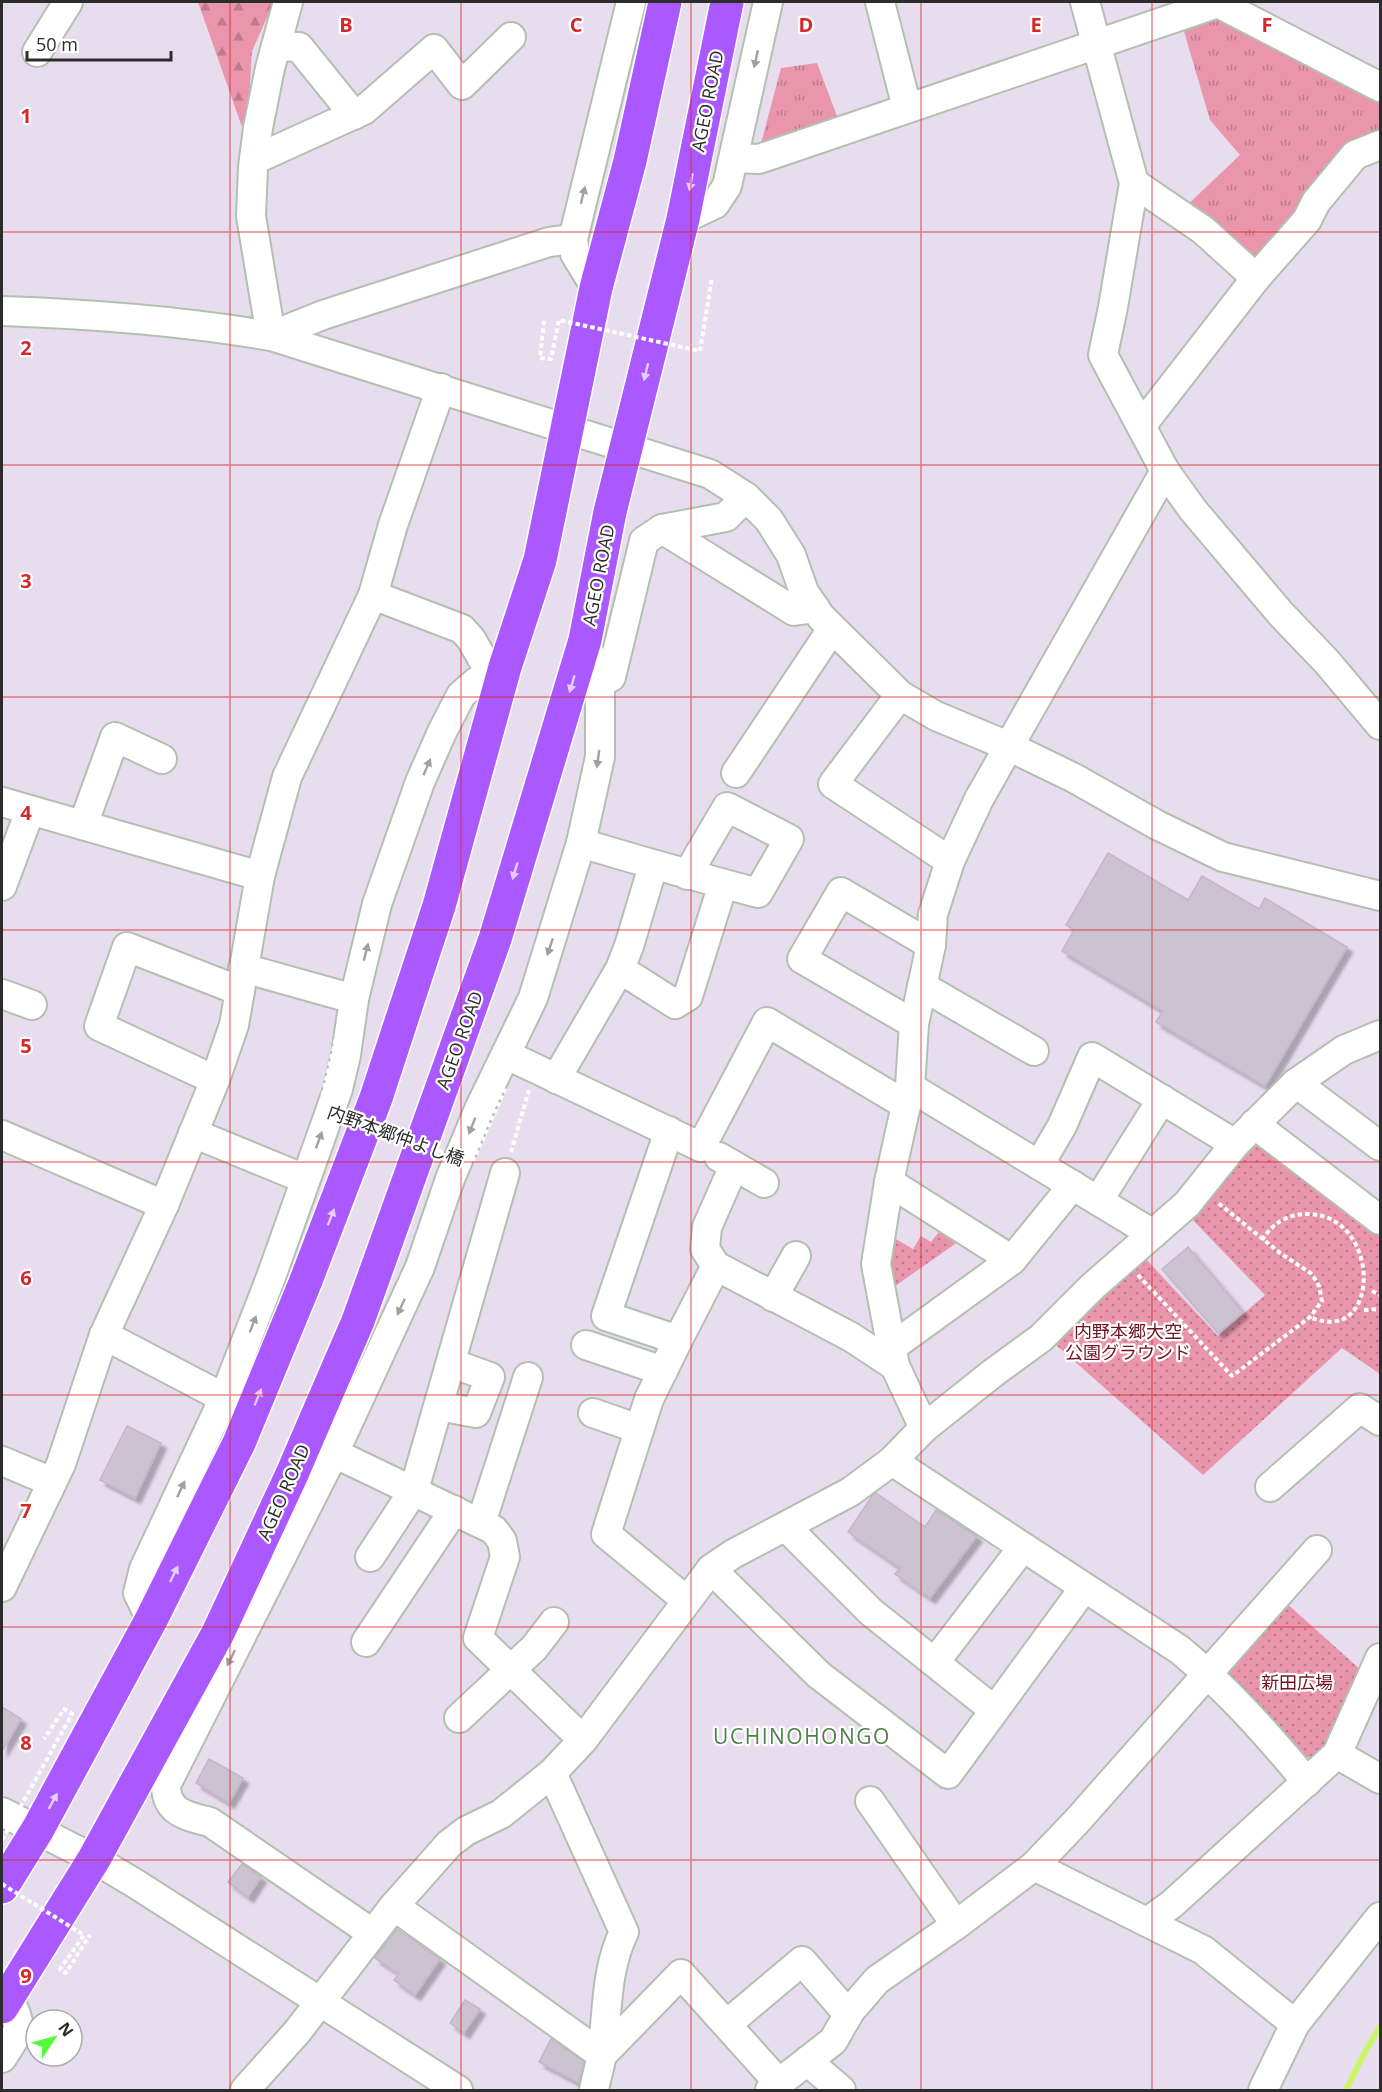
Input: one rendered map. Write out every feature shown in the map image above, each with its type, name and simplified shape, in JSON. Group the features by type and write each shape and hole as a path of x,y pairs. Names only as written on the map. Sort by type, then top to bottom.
{"highway":[{"path":"2,1886 38,1829 151,1620 239,1443 305,1283 376,1098 439,906 498,671 540,560 596,288 630,161 665,2"},
{"name":"AGEO ROAD","path":"5,2003 94,1859 218,1633 292,1474 358,1321 495,939 585,640 610,512 684,219 727,2"}],"street":[{"path":"37,52 68,2"},
{"path":"272,336 251,216 258,128 288,2"},
{"path":"596,288 575,254 573,239 631,2"},
{"path":"684,219 715,204 727,186 768,2"},
{"path":"880,2 907,108"},
{"path":"1085,2 1134,183 1103,355 1165,471 1193,510 1281,614 1328,662 1380,725"},
{"path":"734,158 759,159 1225,3 1380,87"},
{"path":"254,160 364,110 434,49 462,85 511,37"},
{"path":"276,46 299,47 354,115"},
{"path":"1142,425 1256,278 1307,220 1316,201 1355,155 1380,146"},
{"path":"1134,183 1203,230 1256,278"},
{"path":"272,336 323,315 526,249 549,242 573,239"},
{"path":"2,311 87,314 272,336 710,474 746,497 769,520 790,555 804,592 824,618 900,695 936,716 1008,746 1074,778 1157,825 1224,857 1380,896"},
{"path":"2,1587 61,1464 105,1335 164,1204 215,1080 234,1025 260,876 287,777 373,595 393,525 441,388"},
{"path":"924,1428 893,1356 876,1264 889,1182 908,1096 914,1024 931,945 933,914 950,861 979,799 1165,471"},
{"path":"600,683 611,677 644,541 662,529 726,517 746,497"},
{"path":"662,529 794,611 824,618"},
{"path":"151,1620 138,1593 144,1569 224,1398 271,1277 338,1089 346,1055 354,999 377,904 420,782 441,732 461,695 476,682 498,671 462,629 373,595"},
{"path":"736,773 824,618"},
{"path":"372,1933 210,1822 186,1816 175,1809 166,1796 166,1785 334,1453 420,1267 450,1179 480,1107 533,998 581,843 600,757 600,683 585,640"},
{"path":"900,695 832,784 950,861"},
{"path":"83,825 115,737 162,759"},
{"path":"2,802 260,876"},
{"path":"581,843 653,866 758,893 789,839 727,807 687,874"},
{"path":"2,886 30,811"},
{"path":"546,1074 620,969 653,866"},
{"path":"620,969 675,1004 688,996 723,884"},
{"path":"914,1024 802,958 841,892 931,945"},
{"path":"215,1080 99,1026 127,947 241,980 354,999"},
{"path":"922,986 1034,1051"},
{"path":"2,994 32,1005"},
{"path":"701,1147 767,1022 1039,1165 1153,1234"},
{"path":"246,2090 320,2002 394,1906 449,1844 480,1823 501,1814 552,1773 583,1740 711,1569 732,1554 850,1492 892,1461 924,1428 1041,1338 1092,1287 1187,1204 1244,1134 1296,1083 1344,1050 1380,1035"},
{"path":"507,1055 669,1131 764,1183"},
{"path":"1039,1165 1062,1126 1092,1057 1162,1099 1244,1134 1380,1220"},
{"path":"1296,1083 1380,1146"},
{"path":"1098,1201 1162,1099"},
{"path":"669,1131 606,1316 678,1341"},
{"path":"193,1133 305,1179"},
{"path":"2,1135 164,1204"},
{"path":"734,1166 707,1227 705,1249 716,1266 851,1337 893,1356"},
{"path":"370,1557 414,1490 505,1173"},
{"path":"889,1182 1012,1260"},
{"path":"893,1356 1012,1260 1073,1185"},
{"path":"773,1297 796,1256"},
{"path":"686,1600 606,1534 649,1399 716,1266"},
{"path":"105,1335 224,1398"},
{"path":"586,1345 663,1371"},
{"path":"439,1406 476,1413 490,1377 451,1363"},
{"path":"481,1524 528,1377"},
{"path":"1270,1487 1360,1408 1380,1421"},
{"path":"592,1413 639,1429"},
{"path":"334,1453 494,1530 502,1541 505,1557 478,1638 583,1740"},
{"path":"2,1461 52,1482"},
{"path":"892,1461 1180,1650 1255,1720 1307,1782"},
{"path":"366,1642 453,1510"},
{"path":"786,1527 871,1612 994,1710"},
{"path":"935,1662 1023,1547"},
{"path":"602,2055 681,1974 727,2024 774,2087 832,2041 848,2014 877,1980 956,1925 1034,1866 1077,1821 1317,1550"},
{"path":"711,1569 819,1675 948,1774 1084,1588"},
{"path":"218,1633 268,1587"},
{"path":"459,1718 534,1648 554,1622"},
{"path":"1147,1922 1172,1904 1337,1754 1374,1689 1380,1658"},
{"path":"1337,1754 1380,1775"},
{"path":"552,1773 624,1932 611,1973 602,2055 594,2091"},
{"path":"870,1802 956,1925"},
{"path":"2,1812 94,1859 136,1884 458,2091"},
{"path":"1034,1866 1203,1950 1295,2024"},
{"path":"394,1906 602,2055"},
{"path":"1263,2091 1295,2024 1380,1917"},
{"path":"727,2024 802,1961 848,2014"},
{"path":"5,2003 19,2017 17,2032 6,2051"},
{"path":"807,2061 841,2091"}],"path":[{"path":"544,321 540,358 551,359 558,320 700,351 712,278"},
{"name":"内野本郷仲よし橋","path":"339,1025 320,1107 472,1163 506,1087"},
{"path":"505,1173 546,1074"},
{"path":"1123,1259 1232,1376 1310,1317 1322,1301 1319,1286 1312,1274 1262,1240 1200,1188"},
{"path":"1262,1240 1270,1228 1284,1217 1319,1214 1353,1232 1360,1241"},
{"path":"1359,1314 1364,1310 1372,1291 1373,1282"},
{"path":"1372,1291 1380,1295"},
{"path":"1364,1310 1380,1309"},
{"path":"1310,1317 1322,1321 1343,1322 1355,1318"},
{"path":"2,1840 72,1714 64,1709 44,1739"},
{"path":"2,1886 84,1935 60,1969 66,1973 90,1935"}],"green space":[{"path":"198,2 274,2 252,51 249,100 242,127"},
{"path":"1216,17 1380,103 1380,129 1348,155 1256,266 1182,210 1240,155 1210,120 1183,28"},
{"path":"817,63 840,124 759,151 781,68"},
{"name":"内野本郷大空 公園グラウンド","path":"1257,1132 1380,1230 1380,1374 1342,1348 1203,1475 1056,1345 1097,1296 1144,1257 1218,1336 1265,1295 1187,1214"},
{"path":"945,1224 965,1237 891,1289 889,1235 913,1249 921,1236 931,1242"},
{"name":"新田広場","path":"1284,1601 1362,1671 1326,1750 1314,1759 1300,1755 1217,1673"}],"building":[{"path":"1108,853 1188,900 1202,876 1259,909 1265,898 1347,947 1265,1086 1156,1022 1163,1011 1062,951 1074,930 1066,925"},
{"path":"1188,1247 1243,1312 1218,1333 1162,1269"},
{"path":"127,1426 161,1443 135,1498 100,1480"},
{"path":"876,1493 925,1527 936,1510 977,1536 930,1598 895,1574 900,1568 848,1532"},
{"path":"2,1707 21,1719 2,1751"},
{"path":"209,1759 243,1778 229,1803 196,1783"},
{"path":"242,1864 261,1877 248,1897 228,1882"},
{"path":"397,1929 440,1959 415,1995 394,1980 399,1974 375,1958"},
{"path":"465,2000 480,2009 464,2033 450,2023"},
{"path":"551,2039 584,2062 579,2083 539,2062"}],"waterway":[{"path":"1346,2090 1380,2027"}],"district":[{"name":"UCHINOHONGO","path":"802,1736"}]}
